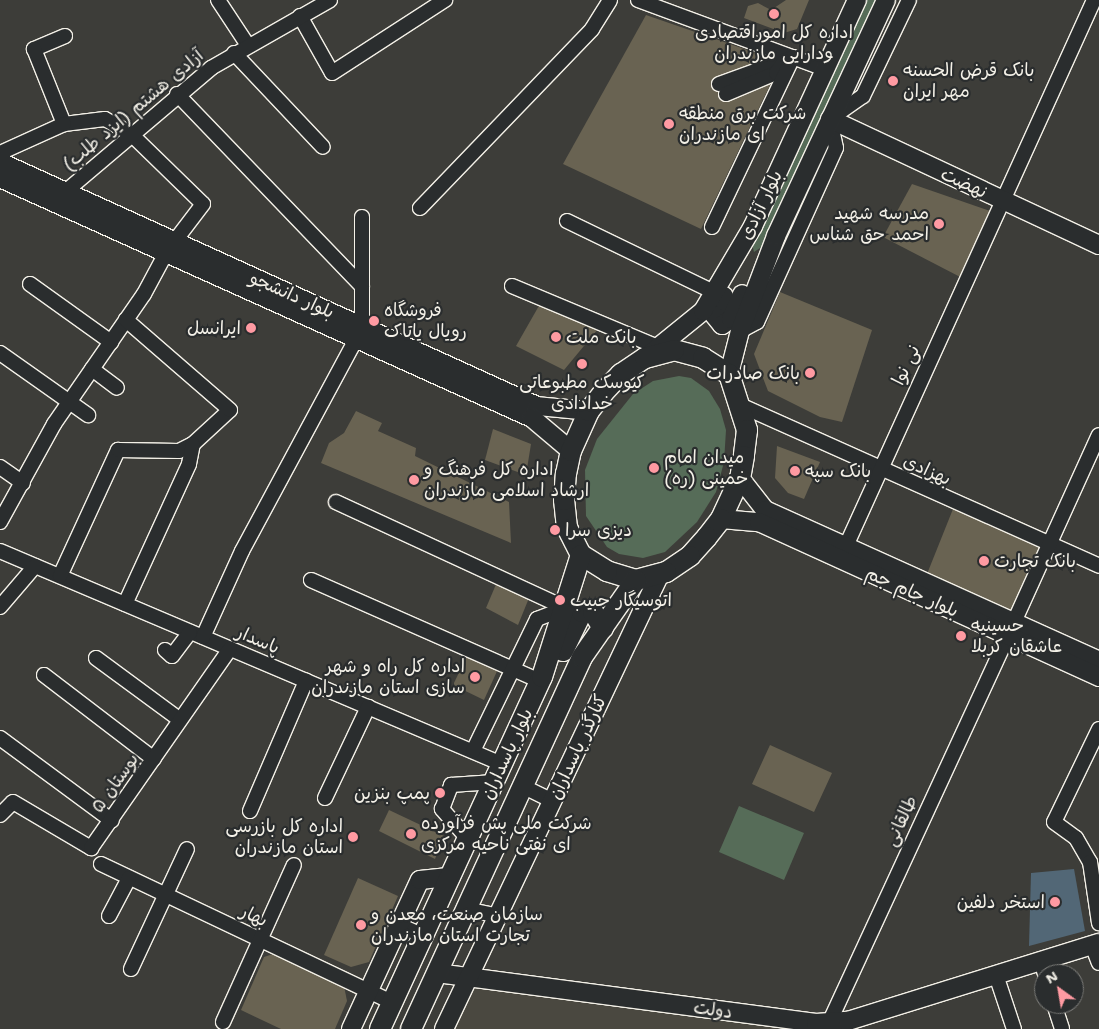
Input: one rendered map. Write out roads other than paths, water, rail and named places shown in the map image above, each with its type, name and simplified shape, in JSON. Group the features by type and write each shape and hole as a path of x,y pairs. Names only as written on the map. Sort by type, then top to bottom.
{"highway":[{"path":"674,350 703,358 729,374 742,406 747,430 740,478 722,519 690,556 660,574 636,580 607,571 581,555 567,528 564,500 571,451 589,411 621,374 651,352 674,350"},
{"name":"بلوار پاسداران","path":"380,1029 421,935 451,877 541,679 581,555"},
{"name":"بلوار پاسداران","path":"411,1029 582,657 636,580"},
{"path":"541,679 556,663 582,612 594,612 602,628"}],"main road":[{"name":"بلوار آزادی","path":"651,352 703,311 753,226 857,0"},
{"name":"بلوار آزادی","path":"729,374 740,330 776,236 793,219 830,120 882,8"},
{"name":"نهضت","path":"830,120 1099,245"},
{"name":"بلوار دانشجو","path":"0,162 65,192 170,247"},
{"name":"بلوار دانشجو","path":"0,178 170,247 359,333 532,418 571,451"},
{"path":"753,226 739,270 715,312 719,324 729,322 752,273 776,236"},
{"name":"بلوار دانشجو","path":"359,333 537,406 589,411"},
{"name":"بلوار جام جم","path":"740,478 765,510 846,546 875,567"},
{"name":"بلوار جام جم","path":"722,519 759,522 875,567 1011,629 1099,677"},
{"name":"کنارگذر پاسداران","path":"444,1029 660,574"},
{"name":"بلوار جام جم","path":"1011,629 1099,661"},
{"path":"351,1029 420,880 451,877"},
{"name":"دولت","path":"1052,964 1096,944"},
{"name":"دولت","path":"437,973 828,1022 848,1021 996,975 1034,969"}],"street":[{"path":"218,0 248,44"},
{"name":"آزادی هشتم (ایزد طلب)","path":"65,192 177,94 248,44 330,0"},
{"path":"300,16 332,72 445,0"},
{"path":"420,208 592,29 610,0"},
{"path":"638,0 789,60 825,69"},
{"path":"830,120 863,96 909,0"},
{"name":"نی نوا","path":"846,546 879,469 1094,0"},
{"path":"882,8 897,24"},
{"path":"64,124 34,50 65,36"},
{"path":"234,53 323,147"},
{"path":"722,89 771,63 789,60"},
{"path":"712,227 789,60"},
{"path":"177,94 362,286"},
{"path":"0,153 64,124 105,119 131,134 203,204 170,247 126,320 69,401 0,522"},
{"path":"165,650 172,656 196,634 276,490 359,333 362,286 362,217"},
{"path":"740,330 757,322 793,219"},
{"path":"567,221 714,292"},
{"path":"30,284 111,342"},
{"path":"512,286 651,352"},
{"path":"60,576 118,450 179,451 193,444 230,410 126,320"},
{"path":"0,353 88,415"},
{"path":"92,369 117,388"},
{"name":"بهزادی","path":"742,406 761,411 879,469 1099,566"},
{"name":"طالقانی","path":"828,1022 1099,435"},
{"path":"125,604 189,464 193,444"},
{"path":"0,466 23,483"},
{"path":"336,502 565,608"},
{"name":"پاسدار","path":"0,551 502,764"},
{"path":"0,607 35,566"},
{"path":"311,580 512,669 541,679"},
{"path":"473,752 537,618 565,608"},
{"name":"بوستان ۵","path":"0,815 13,802 91,848 112,821 230,648"},
{"path":"96,658 180,720"},
{"path":"44,675 154,759"},
{"path":"250,810 306,681"},
{"path":"325,798 368,707"},
{"path":"1099,729 1054,822 1076,838 1090,862 1099,923"},
{"path":"0,738 112,821"},
{"path":"468,839 442,809 451,785 494,782"},
{"path":"522,786 553,801"},
{"path":"131,970 187,848"},
{"name":"بهار","path":"101,864 392,1002"},
{"path":"223,1022 294,865"},
{"path":"109,916 129,878"},
{"path":"466,909 498,916"},
{"path":"399,925 421,935"},
{"path":"1096,944 1099,963"},
{"path":"996,975 1014,1029"},
{"path":"1057,1014 1062,1029"}],"water":[{"name":"استخر دلفین","path":"1074,869 1085,931 1029,946 1031,873"}],"place":[{"name":"اداره کل اموراقتصادی ودارایی مازندران","path":"774,14"},
{"name":"بانک قرض الحسنه مهر ایران","path":"893,81"},
{"name":"شرکت برق منطقه ای مازندران","path":"669,124"},
{"name":"مدرسه شهید احمد حق شناس","path":"939,224"},
{"name":"فروشگاه رویال یاتاک","path":"374,321"},
{"name":"ایرانسل","path":"251,328"},
{"name":"بانک ملت","path":"556,337"},
{"name":"کیوسک مطبوعاتی خدادادی","path":"582,364"},
{"name":"بانک صادرات","path":"810,373"},
{"name":"میدان امام خمینی (ره)","path":"654,468"},
{"name":"بانک سپه","path":"795,471"},
{"name":"اداره کل فرهنگ و ارشاد اسلامی مازندران","path":"414,480"},
{"name":"دیزی سرا","path":"555,530"},
{"name":"بانک تجارت","path":"984,561"},
{"name":"اتوسیگار حبیب","path":"560,600"},
{"name":"حسینیه عاشقان کربلا","path":"961,636"},
{"name":"اداره کل راه و شهر سازی استان مازندران","path":"475,677"},
{"name":"پمپ بنزین","path":"440,793"},
{"name":"شرکت ملی پش فرآورده ای نفتی ناحیه مرکزی","path":"411,834"},
{"name":"اداره کل بازرسی استان مازندران","path":"353,837"},
{"name":"استخر دلفین","path":"1055,902"},
{"name":"سازمان صنعت، معدن و تجارت استان مازندران","path":"361,925"}]}
